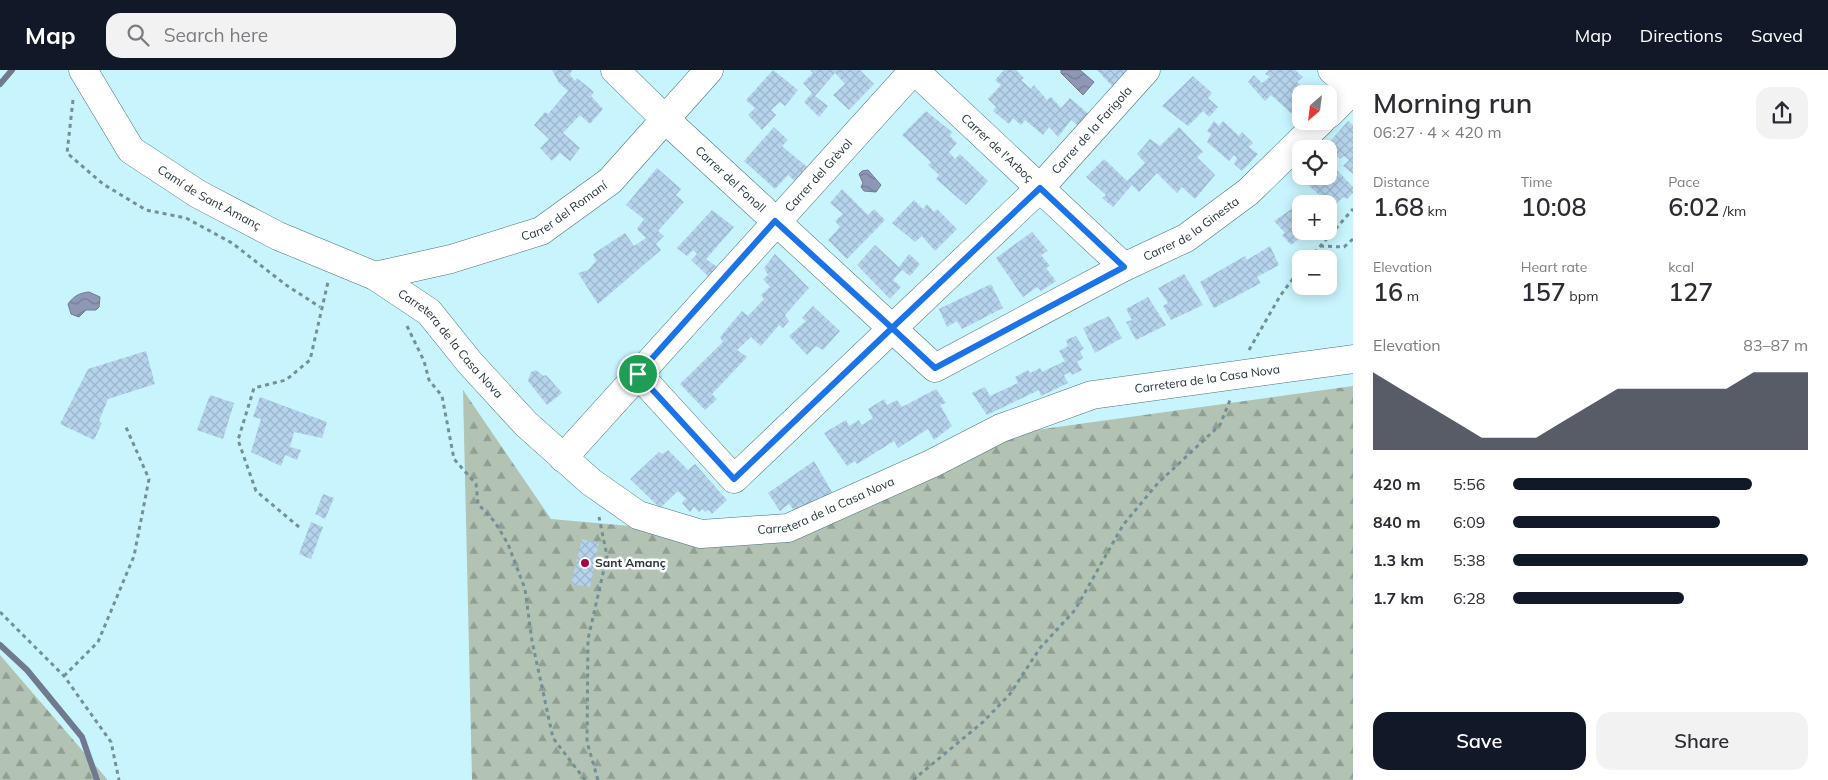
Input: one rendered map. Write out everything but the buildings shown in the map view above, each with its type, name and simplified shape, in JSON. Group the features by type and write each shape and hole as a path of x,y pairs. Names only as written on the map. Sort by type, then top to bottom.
{"street":[{"name":"Camí de Sant Amanç","path":"83,70 131,150 198,194 278,236 375,276"},
{"name":"Carrer del Fonoll","path":"615,70 665,119 935,368"},
{"name":"Carrer del Romaní","path":"375,276 451,259 541,231 610,181 709,70"},
{"name":"Carrer de l'Arboç","path":"914,70 1124,267"},
{"name":"Carrer del Grèvol","path":"563,458 775,221 914,70"},
{"name":"Carrer de la Farigola","path":"638,374 734,479 1040,188 1146,70"},
{"path":"1332,70 1353,89 1338,105"},
{"name":"Carrer de la Ginesta","path":"935,368 1124,267 1186,238 1248,192 1312,130"},
{"name":"Carretera de la Casa Nova","path":"375,276 429,312 470,363 526,424 591,482 638,515 702,534 788,528 933,463 1000,428 1092,395 1353,359"}],"path":[{"path":"1316,250 1353,209"},
{"path":"1319,246 1344,247 1353,239"},
{"path":"299,527 256,491 238,440 254,388 286,380 310,360 320,307 334,259"},
{"path":"913,780 983,722 1010,694 1040,648 1075,610 1122,525 1158,483 1220,425 1251,346 1280,296 1292,280"},
{"path":"404,318 424,361 429,380 442,396 454,459 476,484 478,504 495,522 508,544 525,589 532,641 553,738 586,780"},
{"path":"64,676 98,642 134,556 149,479 125,425"},
{"path":"591,482 607,556 588,639 588,742 598,780"},
{"path":"0,612 64,676 111,742 119,780"}],"green space":[{"path":"1353,386 1353,780 472,780 463,390 551,519 790,540 1007,434"},
{"path":"0,655 107,779 107,780 0,780"}],"water":[{"path":"1061,70 1080,70 1094,82 1083,95 1061,73"},
{"path":"868,170 881,185 876,192 864,191 861,187 863,183 859,174 862,171"},
{"path":"89,292 100,297 99,307 96,310 86,310 79,317 71,314 68,304 70,301 77,295"}],"waterway":[{"path":"0,84 12,70"},
{"path":"0,645 27,670 82,737 97,780"}],"place":[{"name":"Sant Amanç","path":"585,563"}],"route":[{"path":"638,374 734,479 892,328 935,368 1124,267 1040,188 892,328 775,221 638,374"}]}
